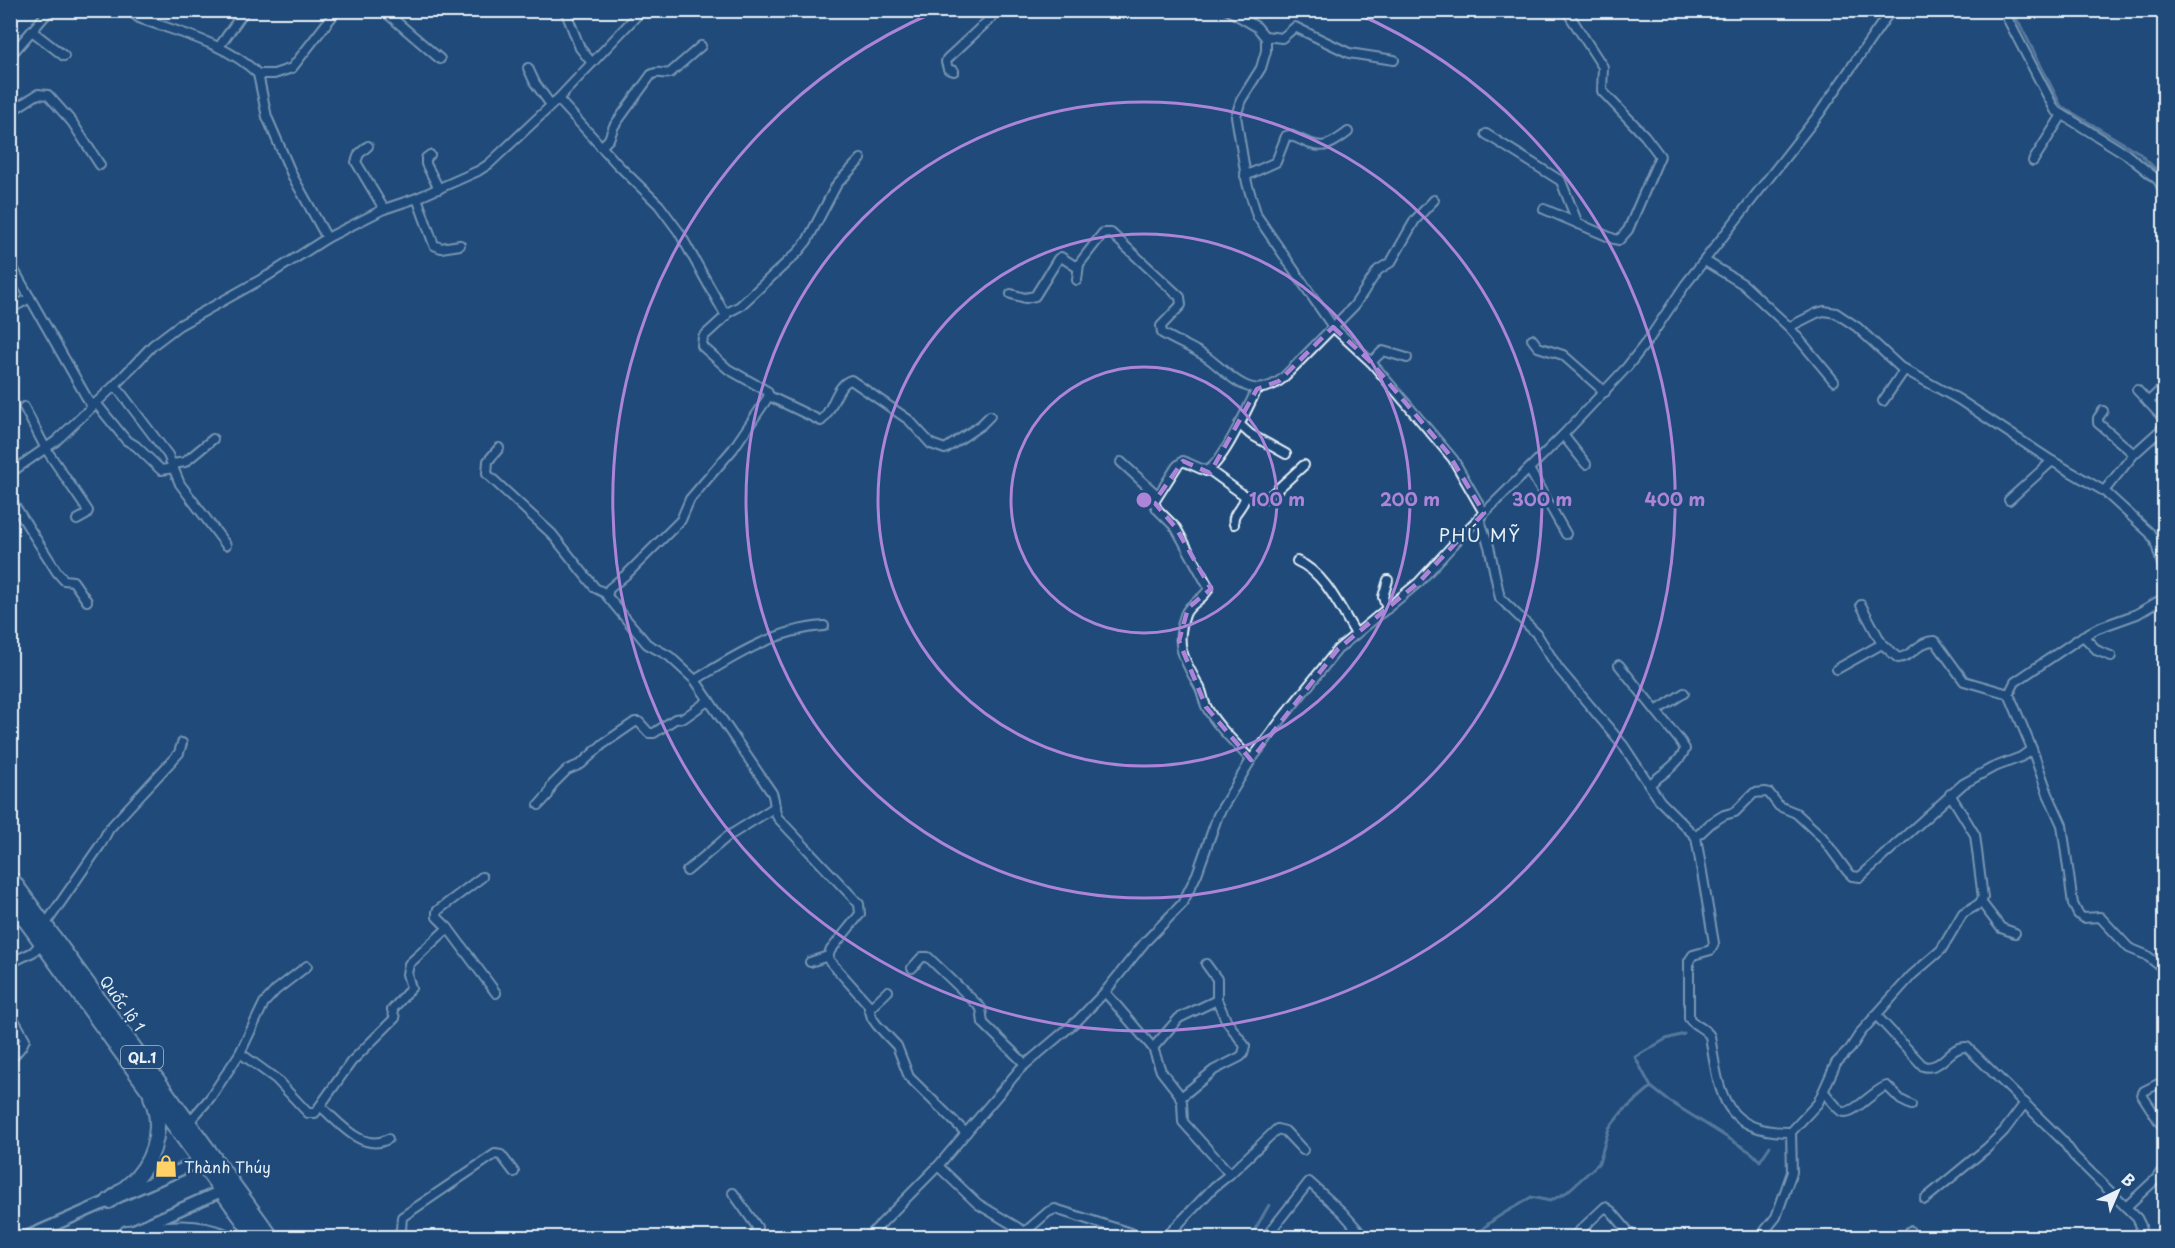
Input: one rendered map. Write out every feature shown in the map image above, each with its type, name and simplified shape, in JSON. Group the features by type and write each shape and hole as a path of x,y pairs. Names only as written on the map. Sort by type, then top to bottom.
{"highway":[{"name":"Quốc lộ 1","path":"10,877 190,1121 208,1158"},
{"name":"Quốc lộ 1","path":"10,899 142,1078 208,1158 229,1188 272,1238"},
{"path":"110,1201 137,1177 148,1161 154,1145 157,1125 155,1105 142,1078"},
{"name":"Quốc lộ 1","path":"229,1188 256,1238"},
{"path":"121,1235 183,1228 228,1238"}],"main road":[{"path":"24,1238 208,1158"},
{"path":"121,1235 229,1188"}],"street":[{"path":"10,56 50,10"},
{"path":"129,10 139,18 219,47 258,74 267,117 293,177 327,238"},
{"path":"219,47 245,10"},
{"path":"258,74 274,74 292,68 337,10"},
{"path":"383,10 441,59"},
{"path":"565,10 580,48 592,63"},
{"path":"10,472 46,449 166,334 269,275 327,238 384,209 439,189 489,164 558,99 642,10"},
{"path":"954,71 947,66 947,60 990,18 992,10"},
{"path":"1228,10 1257,27 1265,36 1266,51 1261,68 1241,100 1236,116 1245,176 1259,220 1333,327 1371,362 1453,459 1481,516 1500,598 1536,633 1558,668 1623,745 1660,801 1696,837 1713,943 1711,950 1693,956 1689,961 1689,1018 1692,1023 1704,1029 1710,1036 1720,1087 1733,1114 1738,1119 1767,1131 1791,1132"},
{"path":"1544,209 1614,239 1622,238 1628,230 1660,156 1645,136 1602,91 1603,67 1566,10"},
{"path":"872,1236 938,1166 1025,1064 1078,1020 1186,898 1218,815 1251,759 1332,657 1419,582 1481,516 1605,392 1641,351 1681,290 1819,114 1891,10"},
{"path":"2003,10 2053,105 2062,115 2107,140 2126,154 2158,180 2164,191"},
{"path":"1265,36 1282,38 1295,27 1349,53 1394,60"},
{"path":"32,31 64,56"},
{"path":"601,147 609,139 614,126 651,75 658,72 665,74 670,72 701,46"},
{"path":"528,68 535,83 551,105"},
{"path":"10,112 38,94 48,95 72,122 100,165"},
{"path":"558,99 601,147 656,201 679,232 725,314"},
{"path":"2033,161 2062,115"},
{"path":"1245,176 1276,162 1286,136 1290,135 1322,147 1331,144 1348,132"},
{"path":"1486,134 1561,181 1578,224"},
{"path":"369,146 359,154 357,162 384,209"},
{"path":"430,155 426,158 426,164 439,189"},
{"path":"861,159 837,184 807,241 798,252 740,306 725,314 722,320 703,337 702,346 728,369 767,391 769,396 821,421 845,382 851,380 909,420 931,444 945,449 981,425 990,416"},
{"path":"417,198 434,245 441,248 460,245"},
{"path":"1077,280 1078,268 1103,233 1108,231 1180,297 1181,305 1161,326 1162,333 1208,358 1233,380 1257,389 1279,381 1363,295 1378,270 1390,262 1415,220 1434,200"},
{"path":"1011,294 1025,298 1035,296 1061,257 1078,268"},
{"path":"1705,261 1743,284 1790,327 1834,381"},
{"path":"10,263 94,405 126,440 136,446 161,470 185,462 213,439"},
{"path":"10,309 30,298"},
{"path":"1790,327 1817,313 1824,311 1836,313 1857,327 1905,369 1968,405 2104,491 2150,533 2155,541 2164,571"},
{"path":"1532,339 1538,346 1563,355 1605,392"},
{"path":"1371,362 1383,351 1407,358"},
{"path":"1883,401 1905,369"},
{"path":"115,385 174,466 180,484 226,545"},
{"path":"2148,402 2164,387"},
{"path":"1209,470 1215,465 1257,389"},
{"path":"2137,390 2164,419"},
{"path":"607,594 609,589 639,563 681,520 690,500 733,449 769,396"},
{"path":"24,407 46,449 88,511 86,515 77,520"},
{"path":"2103,411 2098,418 2098,423 2134,454"},
{"path":"1239,424 1250,434 1286,454"},
{"path":"2104,491 2134,454 2164,427"},
{"path":"1563,435 1586,465"},
{"path":"499,448 488,461 487,474 561,543 597,590 607,594 613,605 647,644 669,656 695,680 772,793 776,815 782,824 857,901 860,914 828,956 810,962"},
{"path":"2008,500 2052,460"},
{"path":"1251,759 1206,707 1203,693 1181,655 1179,641 1185,614 1188,608 1206,594 1209,588 1176,528 1157,509 1154,502 1177,466 1183,461 1206,471 1209,470 1245,496 1261,499 1269,497 1304,465"},
{"path":"1121,462 1157,495"},
{"path":"1529,469 1566,534"},
{"path":"1234,524 1234,516 1245,502 1245,496"},
{"path":"10,498 57,572 64,579 74,581 87,601"},
{"path":"1297,561 1312,568 1320,577 1356,634"},
{"path":"1387,609 1383,597 1388,580"},
{"path":"2164,598 2137,614 2083,636 2015,682 2009,694 2061,821 2069,884 2078,914 2083,918 2100,917 2129,948 2146,955 2164,969"},
{"path":"1861,606 1882,644 1894,656 1901,658 1925,641 1935,640 1956,674 1964,681 2009,694"},
{"path":"695,680 728,660 781,634 824,626"},
{"path":"2083,636 2098,651 2111,656"},
{"path":"1837,669 1882,644"},
{"path":"1619,665 1685,749 1674,764 1650,784"},
{"path":"1656,711 1684,693"},
{"path":"539,805 548,795 552,785 567,770 581,764 603,744 635,722 639,722 652,734 675,719 684,718 709,700"},
{"path":"45,925 102,844 109,829 179,753 182,743"},
{"path":"1696,837 1711,823 1724,815 1735,812 1754,793 1766,792 1779,806 1796,813 1822,837 1852,876 1860,877 1963,784 1992,768 2021,757 2032,749"},
{"path":"1759,1238 1776,1217 1792,1172 1791,1132 1818,1103 1836,1063 1912,975 1941,950 1963,913 1981,902 1984,889 1974,835 1950,794"},
{"path":"687,871 727,837 775,807"},
{"path":"482,877 437,911 438,917 496,993"},
{"path":"1981,902 2001,928 2015,933"},
{"path":"240,1053 276,1079 308,1113 315,1113 351,1062 394,1018 392,1011 411,988 407,974 409,964 448,928"},
{"path":"10,963 33,952 42,942"},
{"path":"828,956 831,964 864,999 877,1025 899,1049 909,1077 966,1133"},
{"path":"912,968 922,957 928,957 981,1008 983,1023 1025,1064"},
{"path":"1180,1098 1214,1070 1240,1058 1245,1051 1245,1046 1226,1020 1217,1000 1217,979 1206,964"},
{"path":"190,1121 210,1098 240,1053 264,1003 276,990 307,966"},
{"path":"869,1009 888,991"},
{"path":"1105,992 1153,1048 1161,1071 1180,1098 1183,1122 1230,1174"},
{"path":"1153,1048 1179,1018 1217,1000"},
{"path":"10,1013 25,1039 10,1060"},
{"path":"1876,1015 1927,1068 1935,1066 1959,1047 1967,1047 2063,1141 2074,1156 2140,1222 2139,1238"},
{"path":"2164,1081 2144,1091 2142,1095 2164,1129"},
{"path":"1824,1092 1841,1111 1846,1113 1855,1109 1881,1087 1887,1086 1901,1100 1911,1105"},
{"path":"1925,1199 1987,1148 2004,1131 2025,1103"},
{"path":"320,1106 364,1143 372,1144 388,1140"},
{"path":"1165,1238 1277,1129 1285,1131 1303,1150"},
{"path":"395,1238 400,1234 402,1217 495,1154 501,1155 514,1172"},
{"path":"938,1166 978,1204 1025,1232 1048,1212 1055,1209 1131,1233 1138,1238"},
{"path":"2126,1207 2157,1178 2164,1167"},
{"path":"1266,1238 1309,1182 1365,1238"},
{"path":"733,1192 757,1227 752,1238"},
{"path":"1572,1238 1605,1207 1611,1210 1635,1238"}],"highlighted area":[{"path":"1333,327 1371,362 1448,453 1484,513 1419,582 1338,649 1251,760 1206,707 1179,641 1188,608 1211,589 1176,528 1154,502 1183,461 1210,473 1257,389 1279,381"}],"waterway":[{"path":"2011,10 2061,106 2138,152 2164,177"},
{"path":"1684,1034 1666,1039 1635,1057 1651,1087 1669,1101 1752,1153 1760,1161 1770,1146"},
{"path":"1476,1238 1485,1226 1531,1197 1550,1201 1567,1192 1599,1163 1609,1128 1622,1112 1651,1087"},
{"path":"1250,1238 1269,1205"}],"place":[{"name":"Thành Thúy","path":"166,1166"}],"district":[{"name":"PHÚ MỸ","path":"1480,534"}]}
